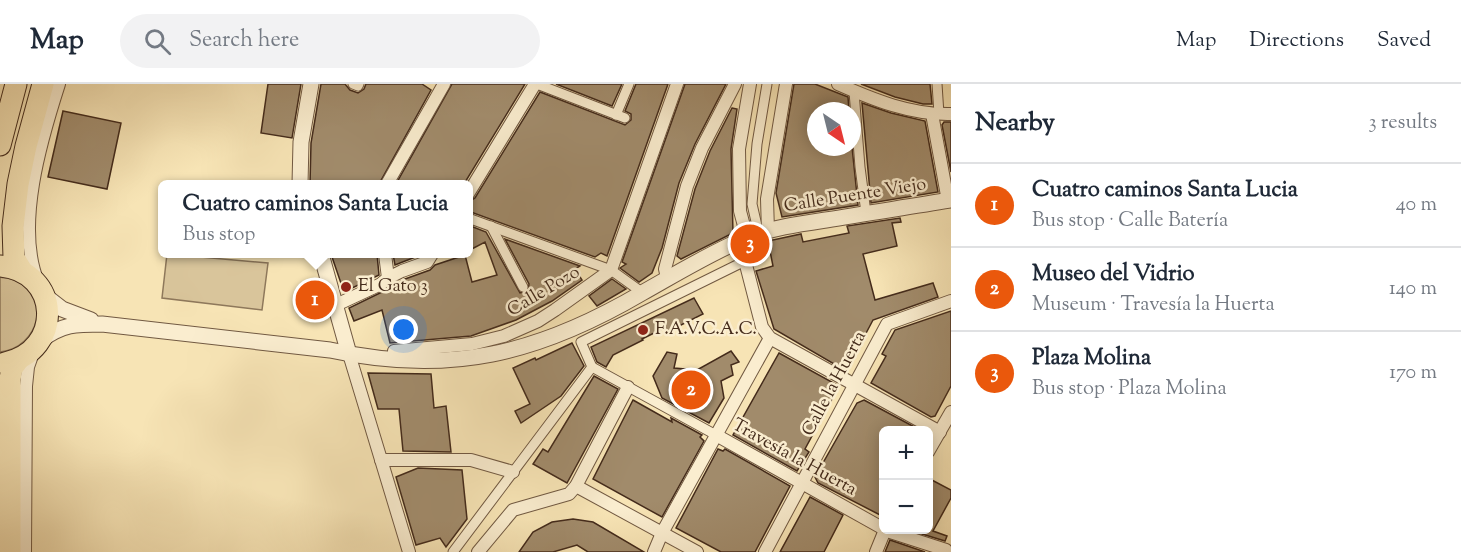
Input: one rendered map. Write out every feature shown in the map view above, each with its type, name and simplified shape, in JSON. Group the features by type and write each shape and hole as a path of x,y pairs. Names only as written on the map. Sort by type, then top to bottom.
{"highway":[{"path":"0,146 16,84"},
{"path":"10,552 10,379 12,368 9,361 38,343 47,322 47,308 42,291 22,271 14,258 13,226 24,156 43,84"},
{"path":"0,266 22,271"}],"street":[{"path":"59,84 40,149 28,232 30,257 42,291 62,309 102,324"},
{"path":"300,180 302,142 311,84"},
{"path":"353,84 358,86 359,84"},
{"path":"473,186 536,84 621,116 629,84"},
{"path":"611,270 677,84"},
{"path":"667,278 665,269 687,186 702,148 735,84"},
{"path":"750,84 739,149 740,211 758,234"},
{"path":"453,552 592,367 581,342 745,261 758,247 752,204 757,144 767,84"},
{"path":"758,234 767,199 786,84"},
{"path":"838,84 891,106 941,114"},
{"path":"937,84 949,201"},
{"path":"389,180 439,86"},
{"path":"854,92 866,213"},
{"name":"Calle Puente Viejo","path":"102,324 330,350 367,358 461,360 500,354 566,331 758,234 866,213 949,201"},
{"path":"473,220 611,270 643,293"},
{"path":"491,226 523,287"},
{"path":"322,258 409,552"},
{"path":"386,258 388,278"},
{"path":"336,305 381,284 388,278 427,262 430,258"},
{"path":"745,261 762,327 770,338 940,432"},
{"name":"Calle Pozo","path":"395,359 394,351 472,344 512,332 555,310 611,270"},
{"name":"Calle la Huerta","path":"765,552 887,324 951,301"},
{"path":"25,552 28,367 38,343 56,330 70,325 102,324"},
{"path":"654,552 662,533 770,338"},
{"name":"Travesía la Huerta","path":"592,367 879,527"},
{"path":"478,552 513,510 568,494 576,486 628,387"},
{"path":"933,444 951,412"},
{"path":"381,460 471,460 513,472"},
{"path":"576,486 697,552"},
{"path":"876,552 883,534"},
{"name":"Travesía la Huerta","path":"896,534 946,550"}],"shaded area":[{"path":"167,258 212,258 268,263 262,310 162,298"},
{"path":"0,277 12,279 26,288 34,297 37,309 32,332 13,348 0,352"}],"building":[{"path":"268,84 301,84 292,138 261,133"},
{"path":"321,84 345,84 350,90 358,93 364,89 366,84 422,84 431,90 381,180 310,180 311,143"},
{"path":"452,84 525,84 466,180 398,180"},
{"path":"556,84 622,84 612,106"},
{"path":"636,84 668,84 607,256 601,253 595,257 473,213 473,199 540,92 625,125 631,120 631,114 625,111"},
{"path":"685,84 726,84 695,144 679,183 662,248 652,273 639,282 620,268 626,264 622,262"},
{"path":"794,84 815,84 848,97 848,102 807,102 807,156 853,156 858,205 782,217 776,193"},
{"path":"861,84 930,84 932,104 895,97"},
{"path":"862,103 925,121 938,192 871,203"},
{"path":"732,108 737,109 731,149 733,233 681,259 677,256 695,189 710,151"},
{"path":"63,111 121,123 107,189 48,177"},
{"path":"944,122 951,122 951,172 942,125"},
{"path":"900,218 901,222 892,223 897,246 863,254 875,300 933,283 938,297 873,320 846,371 774,329 756,271 773,266 768,241 801,234 803,242 849,233 847,226"},
{"path":"473,227 486,232 520,293 528,291 529,284 505,239 580,266 575,269 582,280 552,301 516,320 471,336 390,343 382,310 354,321 349,308 405,279 456,258 466,258 472,282 497,275 485,242 473,248"},
{"path":"332,258 377,258 379,275 344,292"},
{"path":"394,258 413,258 395,265"},
{"path":"612,279 626,289 597,306 589,296"},
{"name":"F.A.V.C.A.C.","path":"694,298 703,314 667,332 664,328 642,339 613,355 606,367 597,362 591,347"},
{"path":"951,311 951,386 935,416 931,417 871,383 886,356 882,354 895,330"},
{"path":"572,343 584,366 561,396 521,423 515,411 530,404 513,368"},
{"path":"731,351 739,362 731,365 733,375 721,381 724,398 709,423 662,398 653,376 667,352 677,354 674,368 697,370"},
{"path":"779,353 839,386 805,449 809,452 797,471 733,435"},
{"path":"368,373 431,374 434,408 446,406 451,452 403,451 399,409 378,409"},
{"path":"594,376 618,389 567,483 533,464 543,449 548,452"},
{"path":"633,400 672,422 671,418 702,435 700,437 704,441 662,517 593,479"},
{"path":"864,400 913,426 879,426 879,514 818,483 815,477 857,403"},
{"path":"718,449 723,451 725,449 790,486 755,552 721,552 676,528"},
{"path":"418,468 462,470 467,519 446,547 440,538 416,545 396,477"},
{"path":"933,481 951,490 951,498 933,531"},
{"path":"810,497 843,515 824,552 780,552"},
{"path":"573,519 593,522 644,552 588,552 577,545 553,552 519,552 533,532 552,522"},
{"path":"933,531 947,536 945,541 922,534 933,534"},
{"path":"890,540 925,552 885,552"}],"place":[{"name":"Plaza Molina","path":"750,244"},
{"name":"El Gato 3","path":"346,287"},
{"name":"Cuatro caminos Santa Lucia","path":"315,300"},
{"name":"F.A.V.C.A.C.","path":"643,330"},
{"name":"Museo del Vidrio","path":"691,390"}]}
